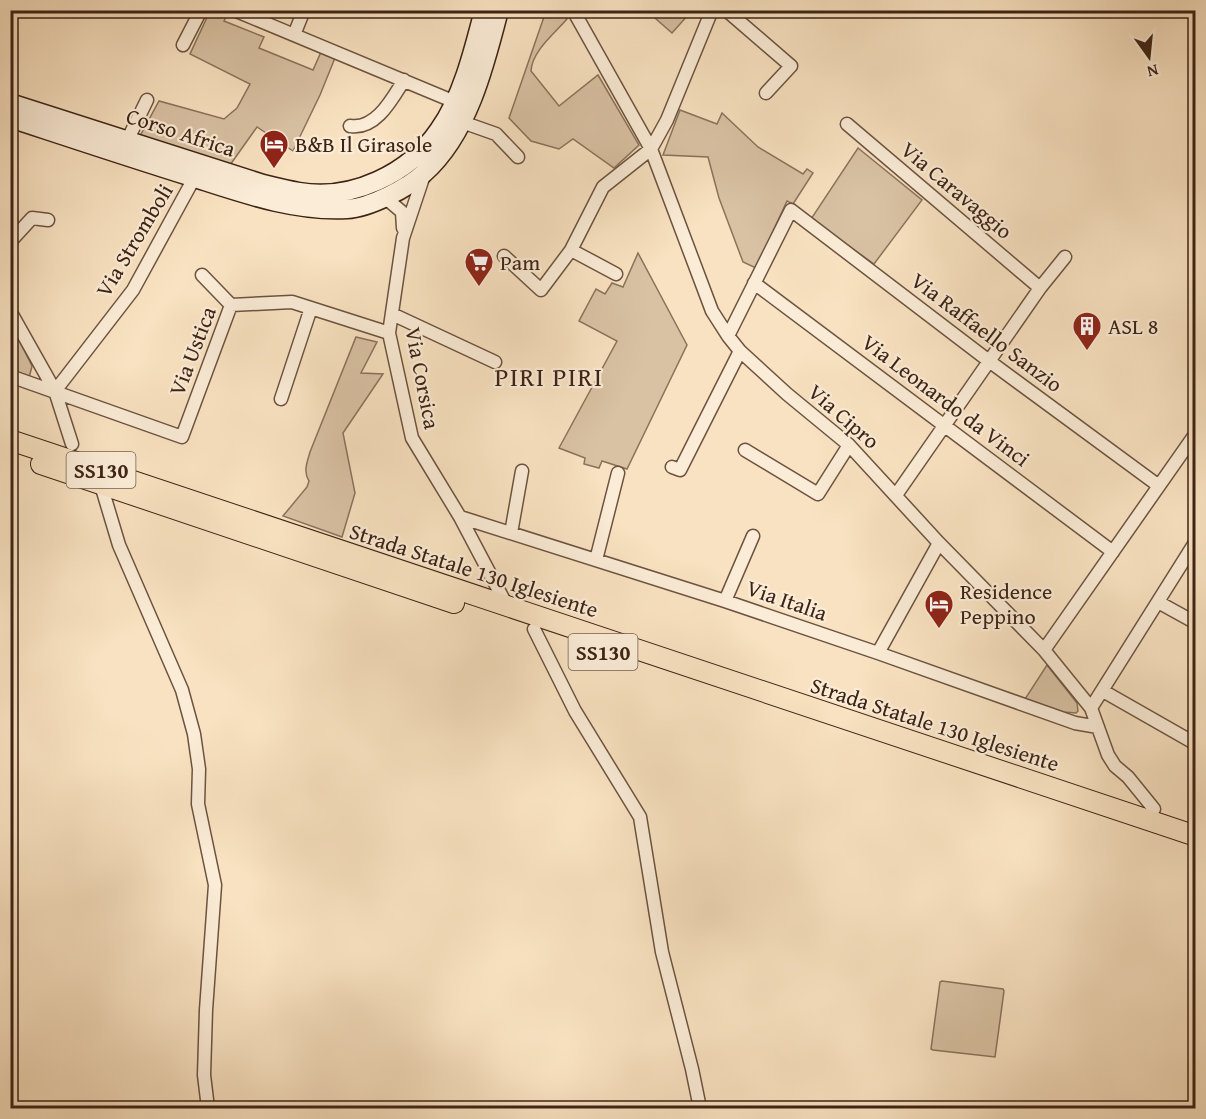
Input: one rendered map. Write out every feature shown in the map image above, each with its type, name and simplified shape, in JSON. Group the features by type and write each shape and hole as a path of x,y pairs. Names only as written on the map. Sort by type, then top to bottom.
{"main road":[{"name":"Strada Statale 130 Iglesiente","path":"10,440 1196,836"},
{"name":"Strada Statale 130 Iglesiente","path":"10,454 1196,847"}],"street":[{"path":"183,45 201,10"},
{"path":"234,10 455,102"},
{"path":"294,35 304,10"},
{"name":"Corso Africa","path":"10,118 124,148 198,171 300,193 331,193 364,186 405,166 439,131 455,102 484,10"},
{"name":"Corso Africa","path":"198,171 270,202 348,209 378,201 424,174 458,131 490,46 499,10"},
{"name":"Via Cipro","path":"573,10 651,149 712,311 728,336 740,351 787,394 849,445 939,543 1044,650 1091,708 1108,755 1115,766 1128,777 1154,809"},
{"path":"504,256 541,290 571,250 603,187 651,149 667,120 712,10"},
{"path":"726,10 791,66 766,93"},
{"path":"350,126 359,128 370,123 387,106 404,80"},
{"path":"124,148 147,100"},
{"name":"Corso Africa","path":"10,103 124,148"},
{"path":"462,122 496,134 518,157"},
{"name":"Via Caravaggio","path":"847,124 1040,288"},
{"path":"403,238 400,189 405,166"},
{"name":"Via Stromboli","path":"55,391 133,290 198,171"},
{"name":"Via Corsica","path":"424,174 403,238 389,333 412,438 460,517 507,606"},
{"path":"378,201 388,200 402,212"},
{"name":"Via Raffaello Sanzio","path":"754,282 791,210 989,361 1159,486"},
{"path":"10,242 32,218 48,220"},
{"path":"571,250 616,274"},
{"path":"897,495 1040,288 1065,257"},
{"path":"202,275 231,305"},
{"path":"728,336 754,282"},
{"name":"Via Leonardo da Vinci","path":"754,282 1113,552"},
{"name":"Via Ustica","path":"55,391 182,437 231,305 292,302 389,333"},
{"path":"281,399 311,308"},
{"path":"10,311 55,391 72,444"},
{"path":"392,314 495,362"},
{"path":"672,467 680,471 740,351"},
{"path":"10,376 55,391"},
{"path":"1044,650 1196,433"},
{"path":"745,450 818,494 849,445"},
{"path":"511,533 522,471"},
{"path":"596,560 618,473"},
{"path":"101,485 119,545 182,690 194,734 199,769 198,804 215,885 206,1010 204,1075 208,1108"},
{"name":"Via Italia","path":"460,517 878,652 1075,723 1098,727"},
{"path":"725,601 753,536"},
{"path":"1091,708 1196,541"},
{"path":"878,652 939,543"},
{"path":"1158,602 1196,623"},
{"path":"534,629 575,711 640,817 662,952 700,1108"},
{"path":"1103,691 1196,744"}],"shaded area":[{"path":"210,11 226,17 224,21 264,37 259,48 313,70 321,52 335,58 293,151 257,127 230,165 140,136 159,101 224,119 237,108 250,84 190,54"},
{"path":"546,11 562,11 567,19 535,56 531,71 559,106 598,75 639,145 614,168 573,139 559,149 531,141 509,118"},
{"path":"647,11 684,11 689,14 672,33"},
{"path":"680,110 717,124 722,113 758,147 803,174 807,169 813,173 793,204 787,201 756,268 743,262 719,198 708,157 663,155"},
{"path":"858,148 922,200 874,264 811,219"},
{"path":"638,253 687,345 627,469 602,461 599,468 584,464 585,458 559,448 617,341 579,321 596,289 605,294 612,283 623,287"},
{"path":"11,334 17,336 32,366 29,378 11,372"},
{"path":"356,337 377,342 361,373 383,374 343,433 355,493 342,537 283,516 307,487 309,481 306,467 310,452"},
{"path":"1047,665 1077,703 1076,713 1064,712 1025,699"},
{"path":"940,982 1003,989 995,1057 931,1049"}],"place":[{"name":"B&B Il Girasole","path":"274,170"},
{"name":"Pam","path":"479,288"},
{"name":"ASL 8","path":"1087,352"},
{"name":"Residence Peppino","path":"939,630"}],"district":[{"name":"PIRI PIRI","path":"549,376"}]}
